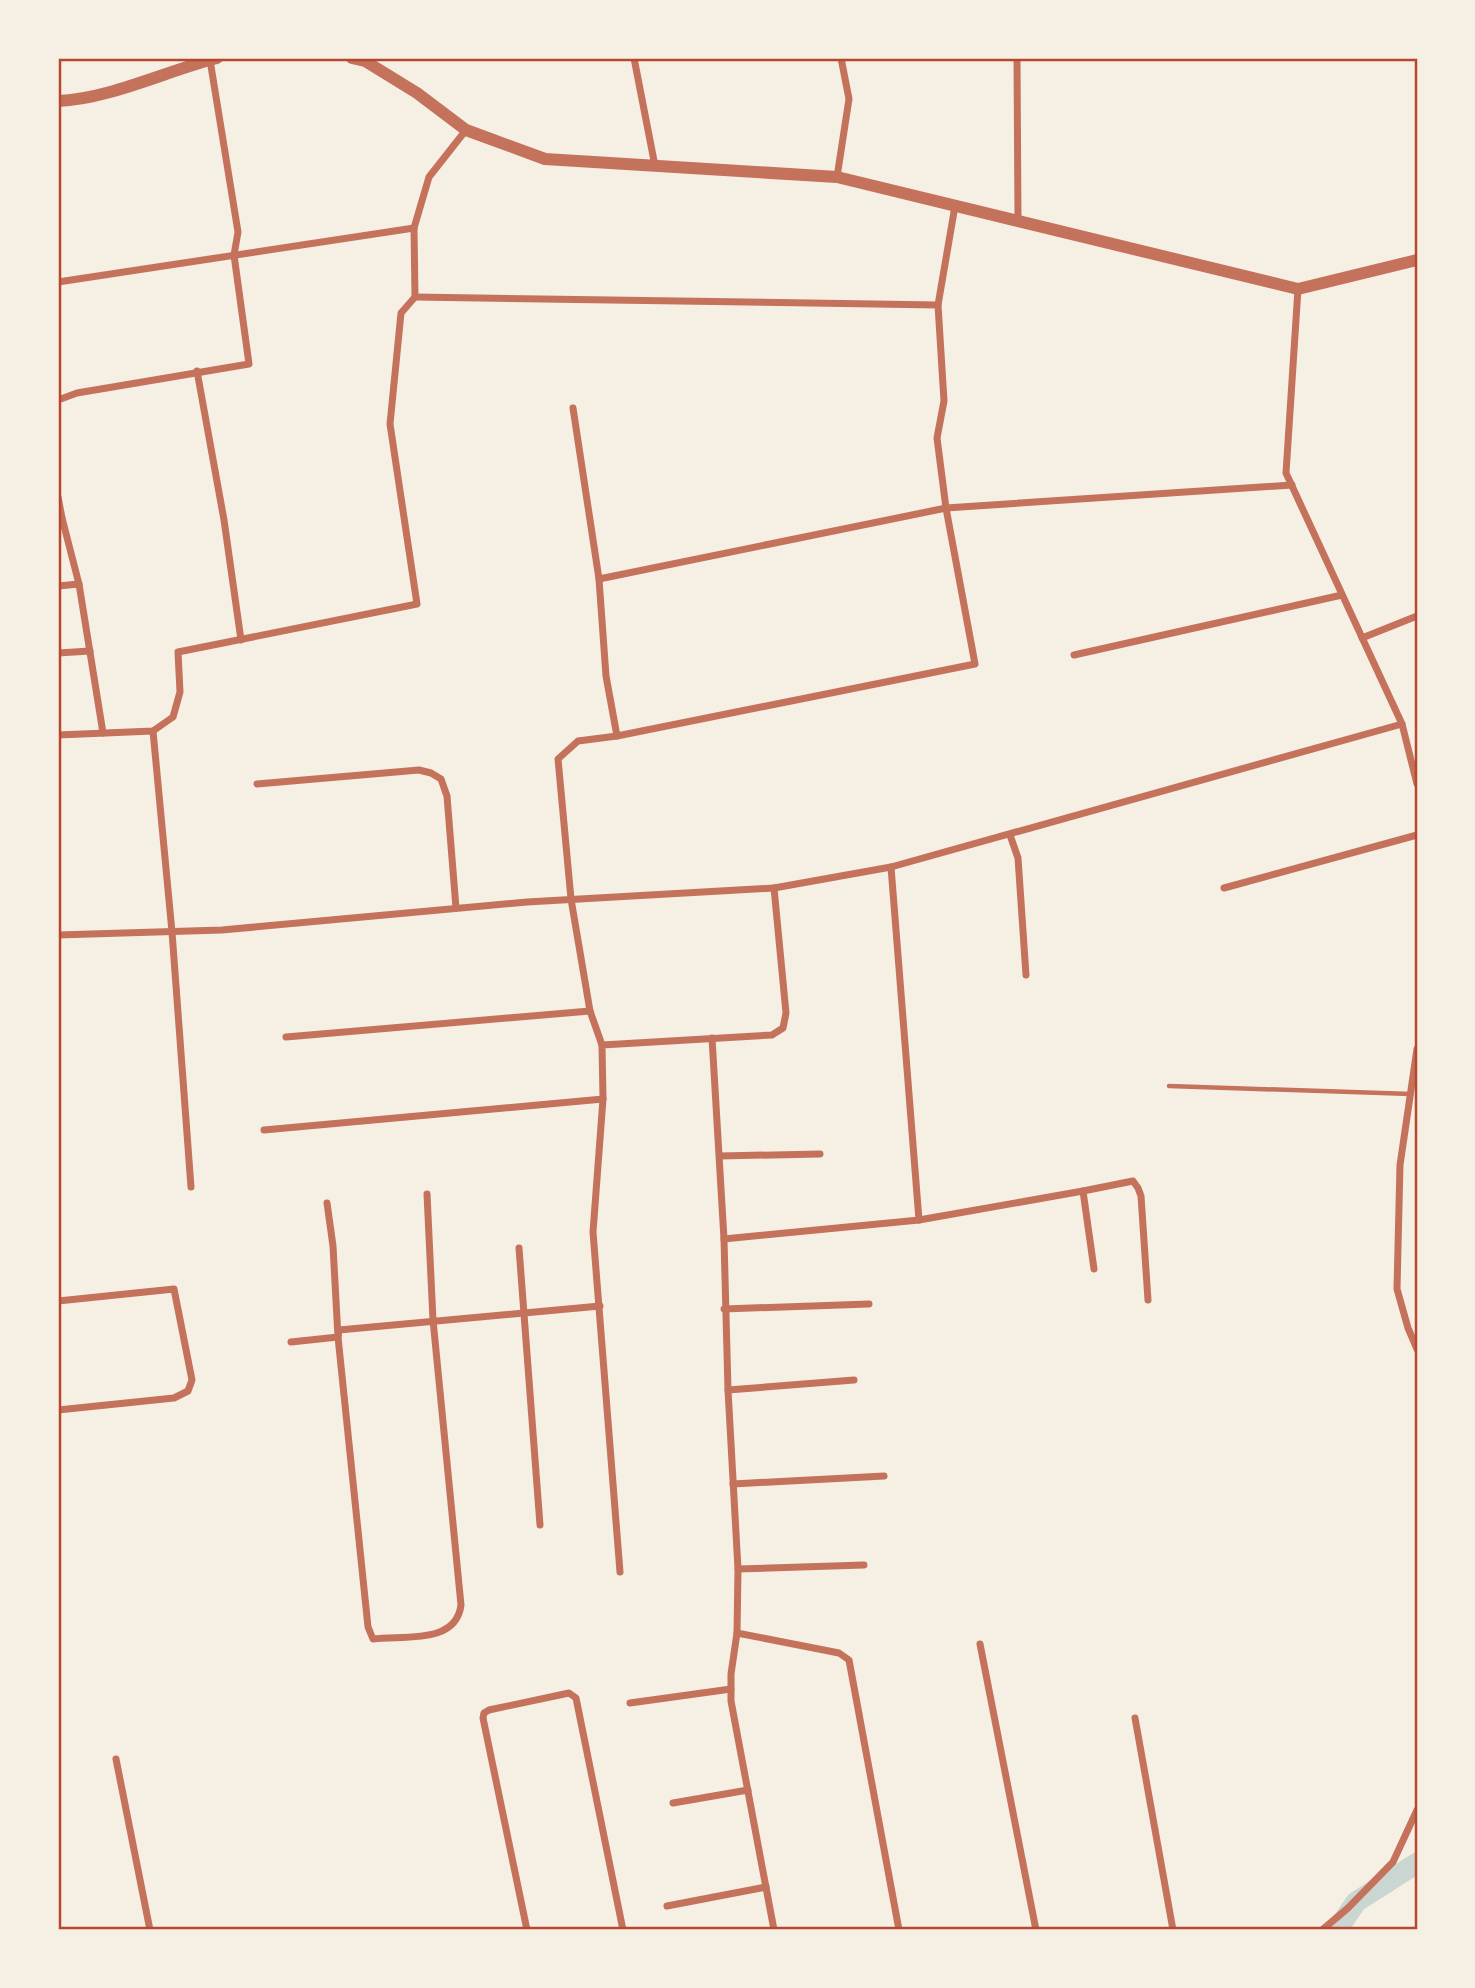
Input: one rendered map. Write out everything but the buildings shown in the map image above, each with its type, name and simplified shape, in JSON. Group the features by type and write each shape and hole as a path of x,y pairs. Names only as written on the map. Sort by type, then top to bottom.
{"street":[{"path":"352,58 365,61 466,130 545,159 837,177 1298,289 1417,264"},
{"path":"634,58 655,166"},
{"path":"837,177 849,99 841,58"},
{"path":"1017,58 1018,221"},
{"path":"58,101 84,100 214,59 238,232 234,255 249,364 76,393 58,400"},
{"path":"58,735 153,731 173,717 180,692 178,652 417,604 390,424 401,313 415,297 414,228 429,177 466,130"},
{"path":"620,1572 593,1232 603,1100 602,1045 590,1011 571,899 558,759 578,741 617,736 975,664 946,508 937,438 944,401 938,304 955,206"},
{"path":"58,282 414,228"},
{"path":"1298,289 1286,473 1402,724 1417,784"},
{"path":"415,297 938,304"},
{"path":"197,371 224,520 241,640"},
{"path":"573,408 599,579 606,676 617,736"},
{"path":"599,579 946,508 1292,485"},
{"path":"58,498 60,518 79,584 103,733"},
{"path":"58,586 79,584"},
{"path":"1074,654 1342,595"},
{"path":"1362,638 1417,616"},
{"path":"58,653 90,651"},
{"path":"58,934 222,930 571,899 774,888 891,867 1402,724"},
{"path":"153,731 172,932 191,1187"},
{"path":"1409,750 1417,747"},
{"path":"257,785 419,770 441,779 447,796 456,908"},
{"path":"1010,835 1018,858 1026,975"},
{"path":"1224,888 1417,835"},
{"path":"891,867 919,1220"},
{"path":"602,1045 772,1035 783,1028 786,1013 774,888"},
{"path":"286,1037 590,1011"},
{"path":"712,1038 724,1239 727,1390 738,1569 737,1633 731,1689 774,1930"},
{"path":"1417,1049 1400,1165 1397,1289 1417,1349"},
{"path":"264,1130 603,1100"},
{"path":"720,1156 820,1154"},
{"path":"724,1239 919,1220 1133,1181 1141,1196 1148,1300"},
{"path":"1083,1191 1094,1269"},
{"path":"327,1203 333,1246 338,1337 361,1543 366,1620 373,1639 435,1634 455,1622 461,1605 433,1321 427,1194"},
{"path":"519,1248 540,1525"},
{"path":"58,1301 174,1289 191,1380 188,1391 173,1398 58,1410"},
{"path":"724,1308 869,1304"},
{"path":"338,1337 339,1330 600,1307"},
{"path":"290,1342 338,1337"},
{"path":"727,1390 854,1380"},
{"path":"733,1484 884,1476"},
{"path":"738,1569 864,1565"},
{"path":"737,1633 839,1653 849,1660 899,1930"},
{"path":"980,1644 1036,1930"},
{"path":"629,1703 731,1689"},
{"path":"527,1930 483,1718 484,1713 489,1710 569,1693 576,1698 623,1930"},
{"path":"1135,1718 1173,1930"},
{"path":"116,1759 150,1930"},
{"path":"673,1803 748,1790"},
{"path":"1322,1930 1393,1862 1417,1810"},
{"path":"667,1906 766,1887"}],"lane":[{"path":"1168,1086 1411,1094"}],"waterway":[{"path":"1337,1930 1356,1902 1417,1863"}]}
